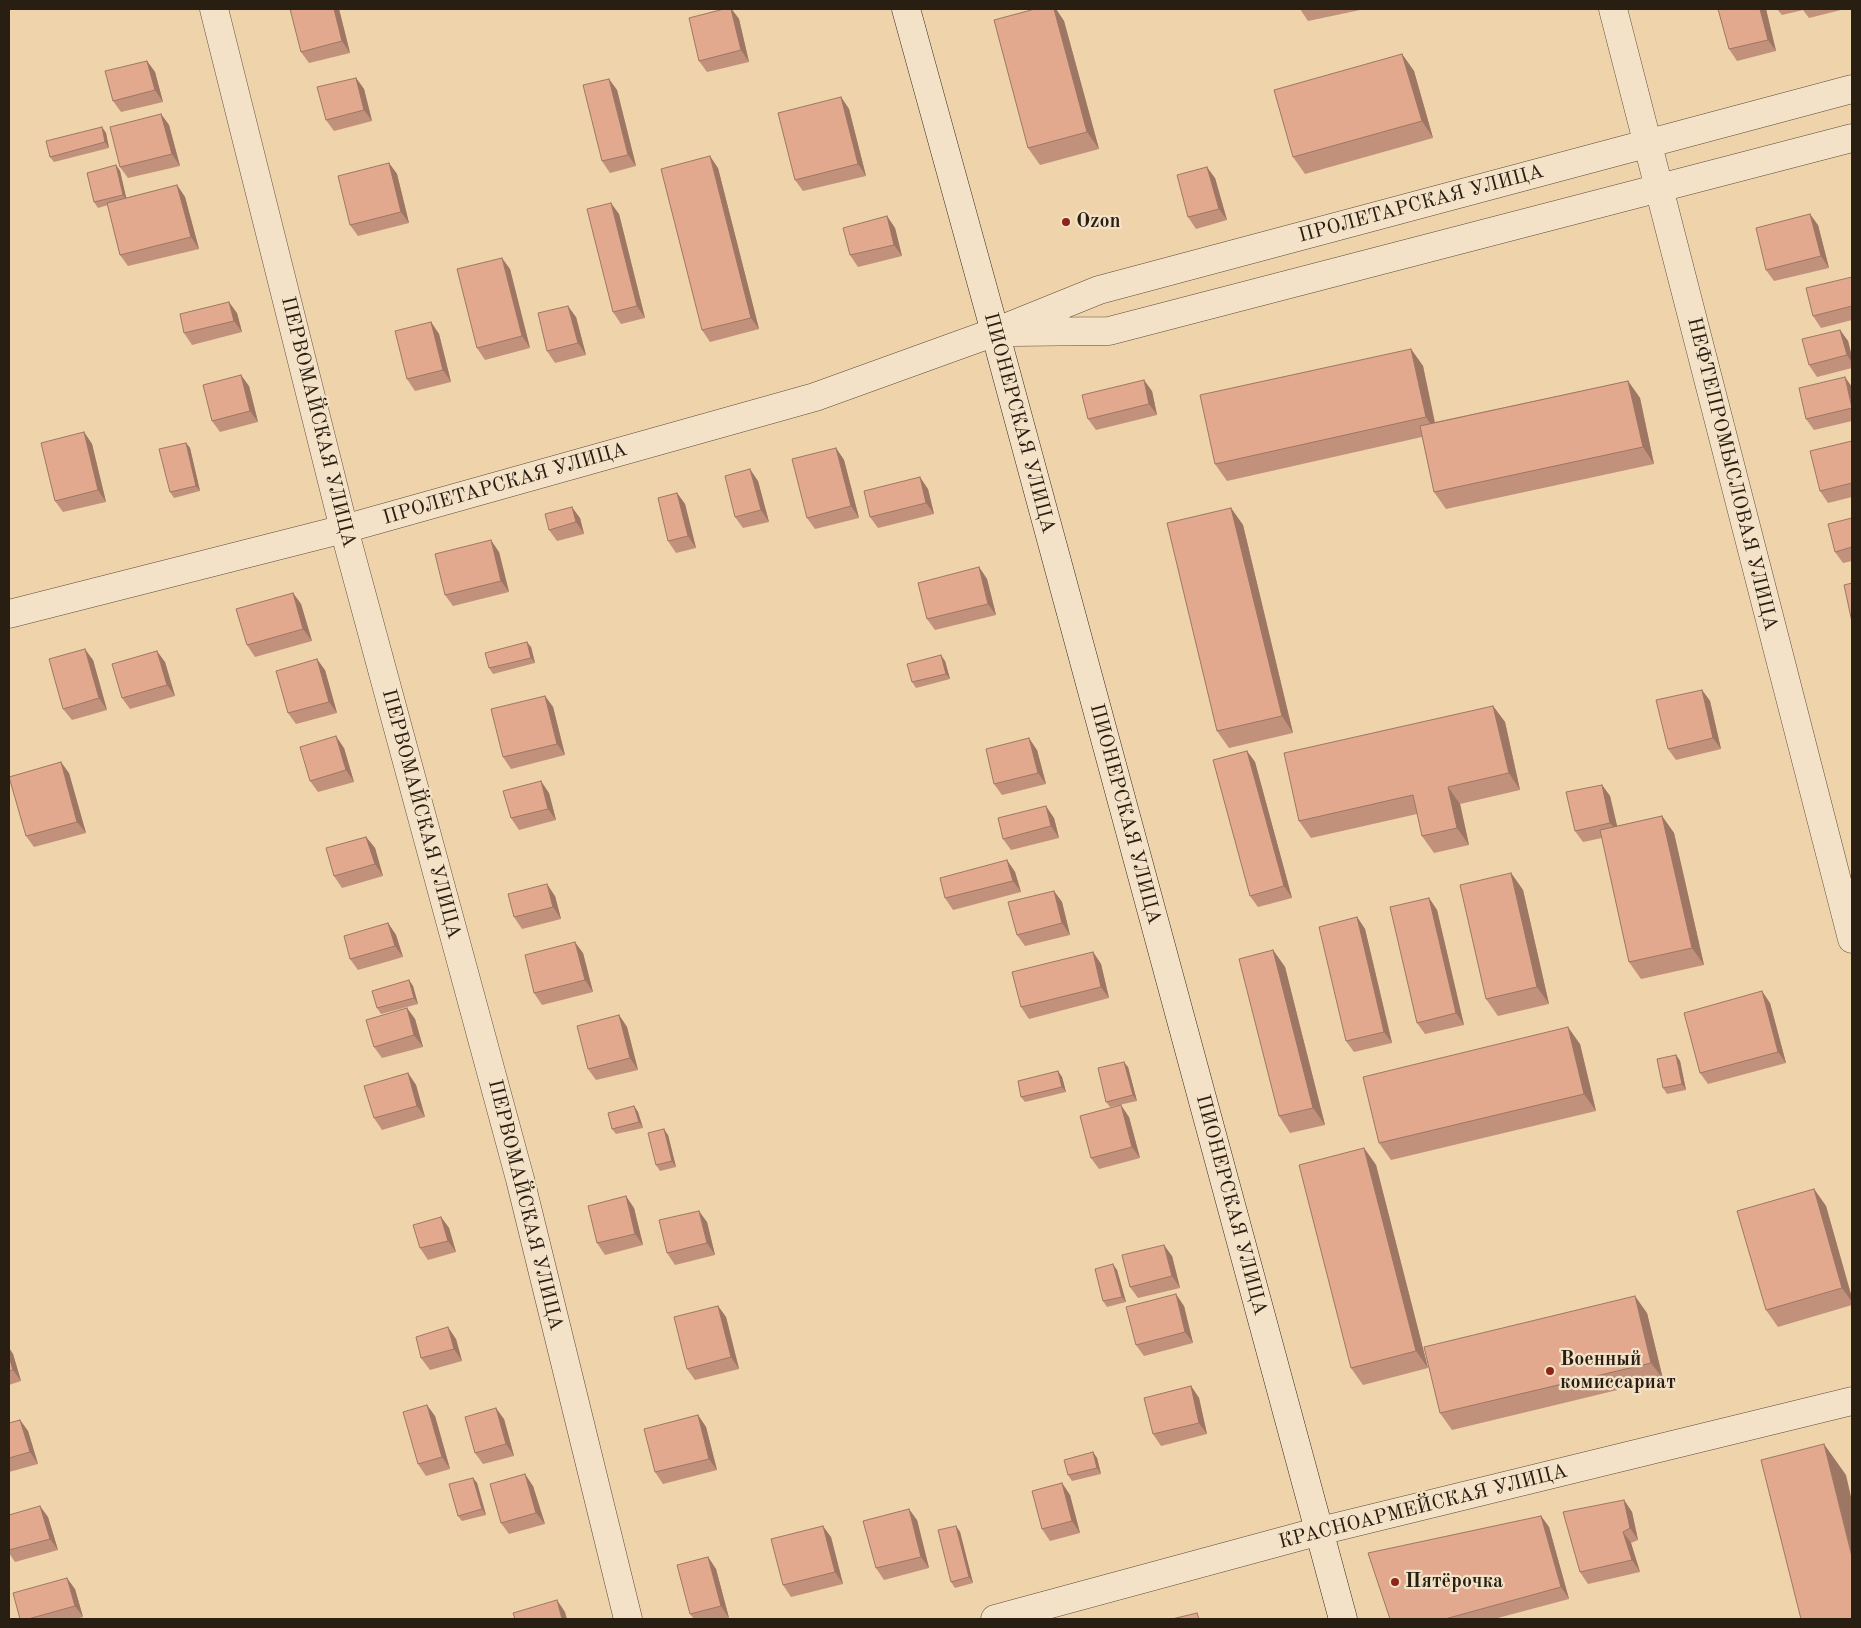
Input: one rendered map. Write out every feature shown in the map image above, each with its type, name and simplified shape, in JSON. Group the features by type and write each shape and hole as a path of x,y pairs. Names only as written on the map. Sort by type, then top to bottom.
{"street":[{"name":"ПЕРВОМАЙСКАЯ УЛИЦА","path":"214,9 344,528 520,1179 628,1619"},
{"name":"ПИОНЕРСКАЯ УЛИЦА","path":"906,9 1343,1619"},
{"name":"НЕФТЕПРОМЫСЛОВАЯ УЛИЦА","path":"1613,9 1852,939"},
{"name":"ПРОЛЕТАРСКАЯ УЛИЦА","path":"9,614 344,528 815,398 995,332 1098,290 1852,89"},
{"name":"ПРОЛЕТАРСКАЯ УЛИЦА","path":"995,332 1109,331 1852,138"},
{"name":"КРАСНОАРМЕЙСКАЯ УЛИЦА","path":"995,1619 1320,1531 1852,1401"}],"building":[{"path":"290,9 334,9 342,41 301,52"},
{"path":"731,9 741,50 699,61 689,18"},
{"path":"1035,9 1054,9 1087,132 1028,148 994,20"},
{"path":"1718,9 1760,9 1768,40 1729,49"},
{"path":"1402,54 1422,121 1293,157 1274,90"},
{"path":"147,61 155,90 113,101 105,71"},
{"path":"356,78 364,110 326,120 317,87"},
{"path":"609,79 628,155 602,161 583,85"},
{"path":"841,97 858,164 795,180 778,113"},
{"path":"161,114 172,154 120,167 110,127"},
{"path":"102,127 105,142 50,157 46,141"},
{"path":"710,156 751,318 702,330 661,169"},
{"path":"389,163 401,212 350,225 338,176"},
{"path":"116,165 123,195 94,202 87,173"},
{"path":"1207,167 1219,209 1188,217 1177,175"},
{"path":"177,185 191,237 120,255 107,203"},
{"path":"611,203 637,306 613,312 587,209"},
{"path":"1810,214 1821,256 1766,270 1756,228"},
{"path":"887,216 894,245 850,255 843,228"},
{"path":"502,258 522,336 477,348 457,269"},
{"path":"1852,277 1852,306 1813,316 1806,288"},
{"path":"229,302 234,321 184,333 180,314"},
{"path":"568,306 578,343 547,351 538,313"},
{"path":"431,322 443,370 407,379 395,331"},
{"path":"1840,330 1847,355 1809,365 1802,339"},
{"path":"1411,349 1426,417 1215,464 1200,395"},
{"path":"241,375 250,411 212,421 203,385"},
{"path":"1845,377 1852,408 1806,419 1799,388"},
{"path":"1144,380 1149,404 1088,419 1082,395"},
{"path":"1628,381 1643,447 1434,492 1420,426"},
{"path":"84,432 98,490 55,501 41,443"},
{"path":"1852,441 1852,483 1820,491 1810,451"},
{"path":"186,443 196,486 170,492 159,449"},
{"path":"836,448 851,506 807,518 792,459"},
{"path":"750,469 761,510 735,517 725,476"},
{"path":"920,477 926,503 870,517 864,491"},
{"path":"677,493 688,536 668,541 658,498"},
{"path":"572,507 576,522 549,530 545,514"},
{"path":"1231,508 1282,716 1217,731 1167,523"},
{"path":"1852,518 1852,547 1835,552 1828,524"},
{"path":"491,540 501,581 445,595 435,554"},
{"path":"979,567 988,604 927,619 918,583"},
{"path":"1852,583 1852,622 1844,585"},
{"path":"293,593 303,629 247,645 236,609"},
{"path":"527,642 531,658 489,668 485,653"},
{"path":"85,649 99,698 63,709 49,659"},
{"path":"157,651 167,685 122,698 112,664"},
{"path":"941,655 946,674 912,682 907,664"},
{"path":"317,659 329,702 288,713 276,671"},
{"path":"1702,690 1713,738 1668,749 1656,700"},
{"path":"545,696 557,744 503,757 491,709"},
{"path":"1493,706 1509,773 1448,787 1457,828 1422,836 1413,795 1299,821 1284,753"},
{"path":"336,736 346,770 310,781 300,747"},
{"path":"1029,738 1038,773 994,784 986,749"},
{"path":"1247,751 1284,886 1250,896 1213,760"},
{"path":"61,762 77,822 26,836 9,777"},
{"path":"541,781 548,809 511,818 503,791"},
{"path":"1602,785 1610,823 1575,831 1566,792"},
{"path":"1046,806 1051,826 1003,839 998,818"},
{"path":"1662,816 1692,948 1629,962 1600,830"},
{"path":"366,837 375,864 334,876 326,848"},
{"path":"1007,860 1013,881 945,898 940,878"},
{"path":"1511,873 1537,987 1486,999 1460,885"},
{"path":"547,884 553,907 514,917 508,894"},
{"path":"1054,891 1062,923 1017,935 1008,902"},
{"path":"1429,898 1456,1013 1417,1023 1390,907"},
{"path":"1357,917 1384,1032 1346,1041 1319,927"},
{"path":"388,923 395,946 350,959 344,936"},
{"path":"575,942 585,980 534,993 525,955"},
{"path":"1273,950 1313,1108 1279,1116 1239,959"},
{"path":"1093,952 1101,987 1021,1007 1012,972"},
{"path":"409,980 414,998 377,1008 372,991"},
{"path":"1762,991 1778,1052 1700,1073 1684,1013"},
{"path":"407,1008 414,1035 374,1047 366,1020"},
{"path":"619,1015 630,1058 588,1069 577,1026"},
{"path":"1568,1027 1584,1094 1379,1143 1363,1077"},
{"path":"1676,1055 1682,1084 1663,1088 1657,1059"},
{"path":"1124,1062 1133,1095 1106,1102 1098,1068"},
{"path":"1058,1071 1062,1087 1021,1097 1018,1081"},
{"path":"408,1073 417,1106 374,1118 364,1086"},
{"path":"1121,1105 1132,1147 1091,1158 1080,1116"},
{"path":"634,1106 639,1122 612,1129 608,1113"},
{"path":"664,1129 672,1161 656,1165 648,1133"},
{"path":"1364,1148 1416,1351 1351,1368 1299,1165"},
{"path":"1814,1189 1842,1288 1766,1310 1737,1211"},
{"path":"626,1196 635,1234 597,1243 588,1206"},
{"path":"699,1211 707,1243 667,1253 659,1220"},
{"path":"441,1217 448,1241 420,1248 413,1225"},
{"path":"1164,1245 1172,1276 1130,1287 1122,1255"},
{"path":"1113,1264 1122,1297 1103,1301 1095,1269"},
{"path":"1176,1294 1185,1332 1136,1345 1126,1307"},
{"name":"Военный комиссариат","path":"1635,1296 1651,1363 1440,1413 1424,1347"},
{"path":"718,1306 731,1357 687,1369 674,1317"},
{"path":"448,1327 454,1349 421,1358 416,1337"},
{"path":"9,1356 13,1370 9,1371"},
{"path":"1191,1386 1199,1423 1153,1434 1144,1398"},
{"path":"427,1405 442,1457 418,1464 403,1412"},
{"path":"496,1408 506,1444 475,1453 465,1417"},
{"path":"698,1415 709,1459 655,1472 644,1429"},
{"path":"20,1420 30,1452 9,1458 9,1423"},
{"path":"1824,1444 1852,1557 1852,1619 1801,1619 1761,1460"},
{"path":"1093,1452 1097,1468 1068,1475 1064,1460"},
{"path":"525,1474 536,1513 501,1523 490,1484"},
{"path":"473,1478 482,1509 458,1516 449,1484"},
{"path":"1062,1483 1072,1521 1042,1529 1032,1491"},
{"path":"1624,1500 1630,1528 1623,1532 1632,1560 1580,1572 1563,1512"},
{"path":"40,1506 50,1539 9,1550 9,1515"},
{"path":"909,1509 921,1557 876,1568 863,1521"},
{"path":"1541,1516 1561,1587 1445,1619 1390,1619 1368,1553"},
{"path":"823,1526 835,1572 783,1585 771,1539"},
{"path":"956,1526 969,1577 951,1582 938,1530"},
{"path":"708,1557 721,1606 690,1614 677,1565"},
{"path":"67,1578 75,1606 28,1619 20,1619 13,1593"},
{"path":"557,1600 562,1619 515,1619 513,1613"},
{"path":"1197,1613 1199,1619 1172,1619"}],"place":[{"name":"Ozon","path":"1066,222"},
{"name":"Военный комиссариат","path":"1550,1371"},
{"name":"Пятёрочка","path":"1395,1582"}]}
